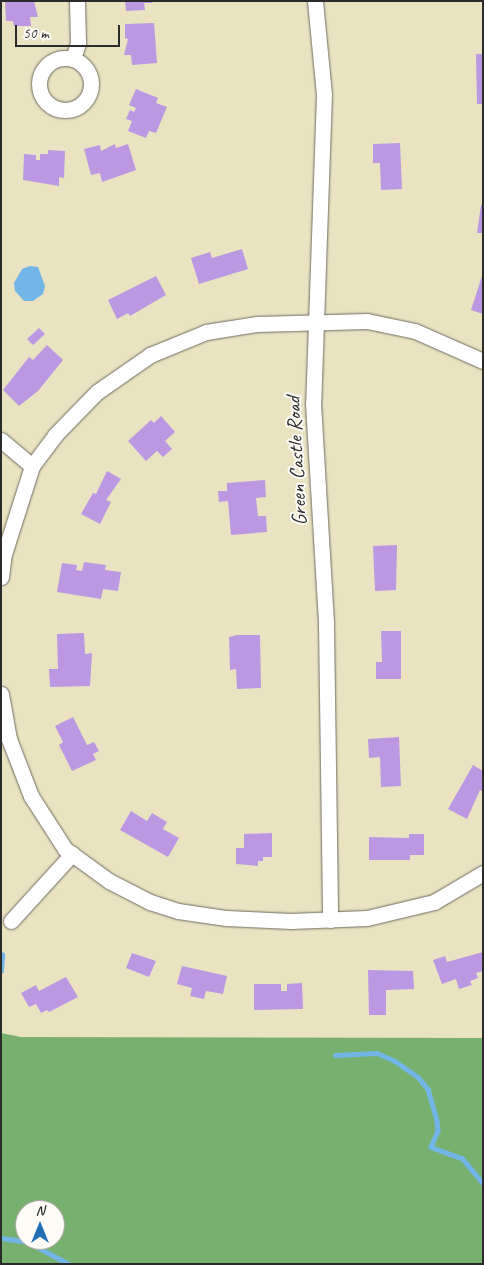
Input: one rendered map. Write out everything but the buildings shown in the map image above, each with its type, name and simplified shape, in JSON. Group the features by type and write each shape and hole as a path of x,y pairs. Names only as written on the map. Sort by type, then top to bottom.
{"street":[{"path":"73,59 78,43 77,1"},
{"name":"Green Castle Road","path":"315,1 324,94 313,403 326,631 330,920"},
{"path":"1,577 4,554 32,466 55,435 97,392 150,355 206,332 257,324 367,321 415,331 483,362"},
{"path":"1,440 32,466"},
{"path":"1,694 9,739 31,796 65,849 109,881 150,902 178,911 253,919 330,920 367,918 434,902 483,873"},
{"path":"10,921 72,854"}],"green space":[{"path":"1,1033 21,1037 483,1038 483,1264 1,1264"}],"water":[{"path":"30,266 38,267 45,286 43,294 33,301 24,301 15,291 14,283 22,269"}],"waterway":[{"path":"1,971 2,955"},
{"path":"335,1055 377,1053 395,1061 418,1077 428,1089 437,1121 438,1131 431,1147 462,1158 483,1183"},
{"path":"1,1238 28,1242 69,1264"}]}
